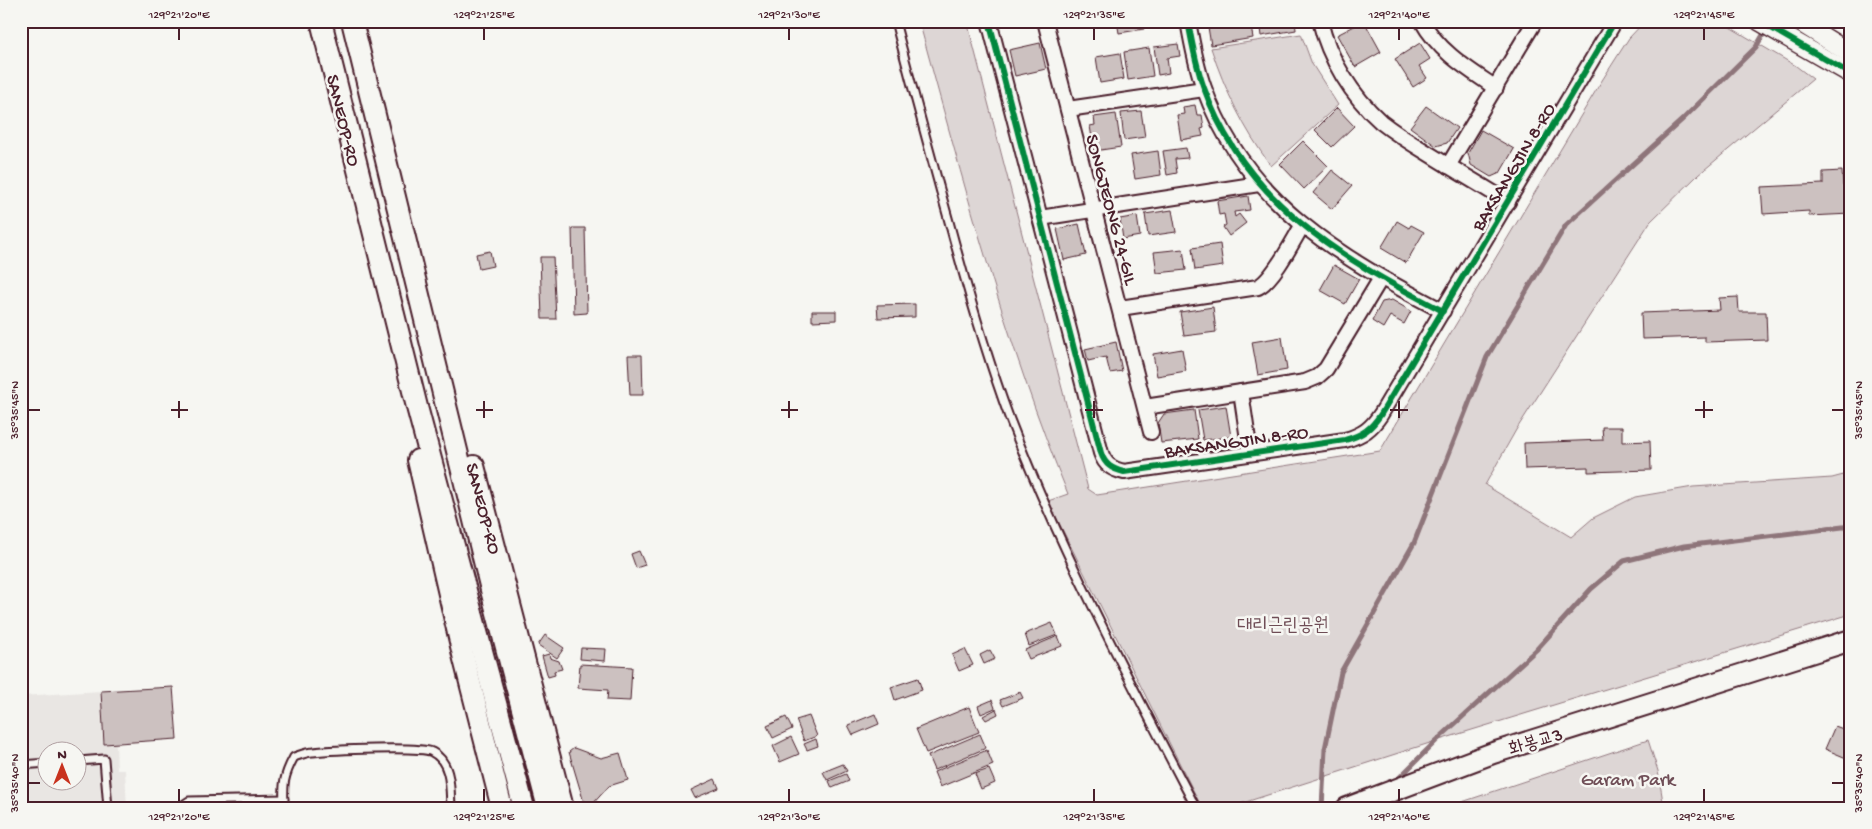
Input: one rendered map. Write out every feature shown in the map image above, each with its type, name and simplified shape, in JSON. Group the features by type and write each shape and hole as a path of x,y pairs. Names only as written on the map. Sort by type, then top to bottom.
{"main road":[{"name":"SANEOP-RO","path":"321,21 417,406 524,808"},
{"name":"SANEOP-RO","path":"352,21 492,594 548,808"},
{"name":"SANEOP-RO","path":"398,211 490,521 563,808"},
{"name":"SANEOP-RO","path":"370,218 407,410 434,533 502,808"},
{"name":"화봉교3","path":"1347,808 1493,752 1851,640"}],"street":[{"name":"BAKSANGJIN 8-RO","path":"988,21 1104,461 1116,470 1124,472 1345,440 1357,437 1368,431 1381,414 1617,21"},
{"name":"SONGJEONG 24-GIL","path":"1045,21 1151,432"},
{"path":"1188,21 1196,63 1204,89 1223,128 1259,184 1277,204 1302,226 1380,278 1443,311"},
{"path":"1320,21 1334,61 1347,82 1381,122 1448,166 1508,202"},
{"path":"1422,21 1438,44 1448,54 1496,88"},
{"path":"1448,166 1535,21"},
{"path":"1759,21 1851,74"},
{"path":"1799,22 1851,54"},
{"path":"1068,109 1204,89"},
{"path":"1040,218 1259,184"},
{"path":"1120,308 1263,285 1271,276 1302,226"},
{"path":"1145,406 1305,382 1318,377 1326,369 1380,278"},
{"path":"1241,392 1250,453"}],"lane":[{"path":"895,21 957,254 980,333 1009,416 1077,574 1196,808"},
{"path":"284,808 286,772 294,757 311,752 412,749 432,752 444,764 450,778 451,808"},
{"path":"88,760 104,759 108,808"},
{"path":"21,765 38,764"},
{"path":"183,808 183,805 189,801 284,799"}],"shaded area":[{"path":"101,691 104,744 116,743 117,770 125,770 127,808 21,808 21,696"}],"green space":[{"name":"대리근린공원","path":"919,21 967,21 1088,489 1097,495 1380,451 1601,82 1629,38 1645,21 1718,21 1796,66 1813,79 1698,175 1650,222 1516,430 1485,485 1571,537 1593,518 1635,497 1693,487 1832,478 1851,473 1851,614 1436,741 1227,808 1202,808 1048,501 1068,494 1024,378 986,260"},
{"path":"1301,34 1312,64 1338,105 1271,166 1252,138 1236,109 1222,79 1211,48"},
{"name":"Garam Park","path":"1648,740 1658,771 1664,808 1451,808 1450,806"}],"building":[{"path":"1117,21 1143,21 1144,29 1119,33"},
{"path":"1207,21 1250,21 1253,38 1211,45"},
{"path":"1259,21 1295,21 1296,30 1261,36"},
{"path":"1364,21 1381,52 1355,67 1337,35"},
{"path":"1040,43 1046,69 1015,76 1009,50"},
{"path":"1420,43 1430,59 1419,66 1427,78 1413,87 1395,59"},
{"path":"1178,44 1180,56 1167,58 1169,73 1158,75 1154,47"},
{"path":"1149,48 1153,76 1128,80 1124,52"},
{"path":"1120,53 1124,79 1100,83 1096,57"},
{"path":"1195,105 1197,115 1202,115 1204,128 1201,129 1203,136 1181,140 1177,115 1184,114 1183,107"},
{"path":"1426,106 1457,128 1447,143 1436,146 1410,127"},
{"path":"1337,108 1354,126 1332,147 1315,130"},
{"path":"1141,111 1145,137 1124,140 1121,113"},
{"path":"1116,114 1121,147 1094,151 1090,126 1095,125 1094,117"},
{"path":"1481,130 1514,149 1500,173 1491,177 1471,165 1468,153"},
{"path":"1303,141 1328,166 1304,189 1280,164"},
{"path":"1186,148 1188,158 1175,159 1177,173 1167,175 1163,151"},
{"path":"1158,151 1161,175 1135,179 1131,155"},
{"path":"1332,170 1352,186 1332,209 1313,193"},
{"path":"1842,171 1843,186 1851,186 1851,214 1809,216 1809,211 1763,214 1761,187 1823,184 1823,172"},
{"path":"1248,196 1250,210 1234,212 1235,217 1239,214 1246,223 1229,236 1223,227 1226,225 1224,214 1219,215 1217,201"},
{"path":"1172,210 1176,232 1148,236 1145,214"},
{"path":"1137,216 1140,236 1123,239 1120,219"},
{"path":"1397,221 1409,228 1411,225 1424,232 1406,263 1381,248"},
{"path":"1079,224 1086,255 1064,260 1057,229"},
{"path":"572,228 585,228 587,313 574,314"},
{"path":"1220,244 1223,266 1195,270 1192,248"},
{"path":"1183,249 1186,270 1157,273 1154,252"},
{"path":"490,251 493,266 479,269 476,254"},
{"path":"540,257 553,257 556,319 542,319"},
{"path":"1334,265 1359,279 1345,304 1320,290"},
{"path":"1738,297 1739,312 1766,312 1767,340 1705,342 1705,337 1642,339 1641,313 1720,310 1719,298"},
{"path":"1392,300 1411,311 1404,324 1390,316 1383,328 1372,321 1382,302"},
{"path":"915,304 915,317 878,318 877,305"},
{"path":"1213,307 1216,332 1184,336 1180,312"},
{"path":"812,311 836,311 836,320 812,321"},
{"path":"1282,337 1287,370 1258,375 1252,342"},
{"path":"1116,342 1122,371 1110,373 1106,357 1088,361 1085,349"},
{"path":"1182,349 1186,371 1157,376 1153,354"},
{"path":"628,355 642,355 643,395 630,395"},
{"path":"1226,406 1231,437 1203,440 1198,410"},
{"path":"1194,410 1198,439 1161,443 1158,423 1164,414"},
{"path":"1602,427 1622,427 1622,442 1650,441 1651,470 1588,472 1588,467 1525,469 1524,443 1603,440"},
{"path":"639,551 645,565 636,568 631,554"},
{"path":"1052,623 1057,635 1029,646 1025,634"},
{"path":"545,635 564,648 557,658 538,645"},
{"path":"1058,636 1062,646 1029,659 1025,650"},
{"path":"581,648 606,649 605,661 580,659"},
{"path":"965,649 973,665 959,671 952,655"},
{"path":"990,650 995,659 984,664 980,655"},
{"path":"549,654 550,658 559,661 562,669 554,671 555,675 548,677 542,656"},
{"path":"580,664 632,667 630,701 607,700 608,690 578,688"},
{"path":"918,678 922,690 895,700 891,687"},
{"path":"173,687 177,739 104,744 101,691"},
{"path":"1020,692 1023,698 1003,706 1000,700"},
{"path":"992,700 995,708 981,714 978,706"},
{"path":"969,707 979,732 926,753 916,729"},
{"path":"996,709 998,714 986,720 983,716"},
{"path":"875,714 879,724 853,735 848,725"},
{"path":"809,716 817,736 804,741 796,720"},
{"path":"786,717 792,729 773,738 767,726"},
{"path":"1835,726 1851,732 1851,760 1825,749"},
{"path":"980,734 986,748 934,770 928,756"},
{"path":"791,737 799,754 780,762 773,746"},
{"path":"816,739 818,746 807,750 804,744"},
{"path":"574,748 601,758 620,753 628,780 609,786 590,807 585,806 569,752"},
{"path":"987,750 993,765 940,787 934,772"},
{"path":"843,764 847,771 827,780 823,772"},
{"path":"989,769 995,783 981,789 975,774"},
{"path":"846,774 849,781 832,788 829,781"},
{"path":"715,779 719,788 695,798 691,790"}],"waterway":[{"path":"1322,808 1325,749 1341,672 1414,543 1487,357 1566,225 1683,119 1756,47 1767,28"},
{"path":"1396,781 1436,741 1536,650 1591,589 1624,561 1684,546 1851,526"}],"cycle path":[{"path":"989,21 1101,453 1110,466 1124,472 1345,440 1362,434 1370,428 1381,414 1615,21"},
{"path":"1188,21 1201,80 1222,128 1244,164 1271,195 1301,223 1333,247 1368,270 1443,311"},
{"path":"1759,21 1851,74"}]}
